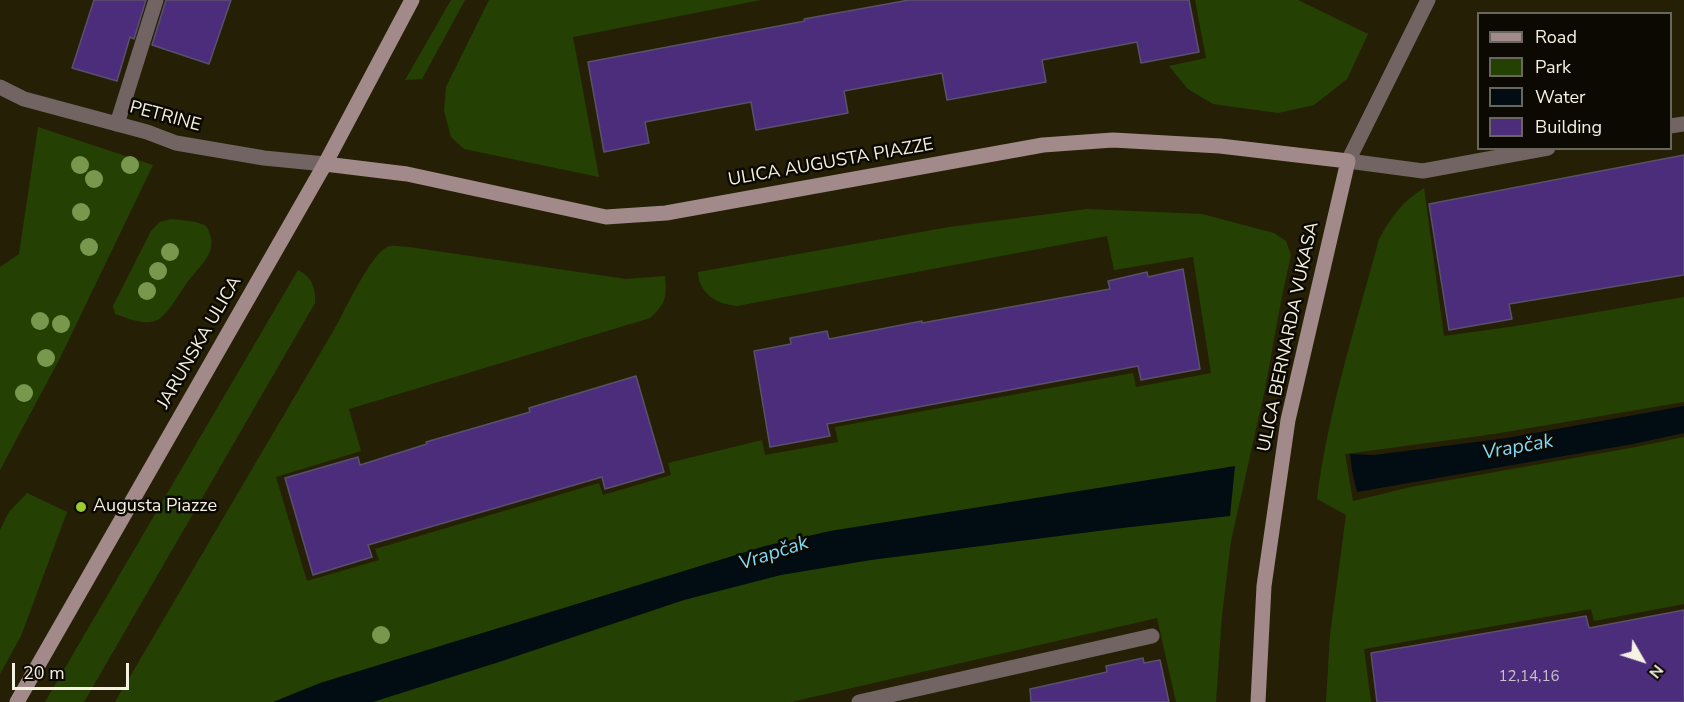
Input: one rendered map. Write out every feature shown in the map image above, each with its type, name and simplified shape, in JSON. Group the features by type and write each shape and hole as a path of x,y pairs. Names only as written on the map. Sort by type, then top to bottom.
{"street":[{"path":"117,124 156,0"},
{"name":"JARUNSKA ULICA","path":"17,702 325,165 412,0"},
{"name":"ULICA BERNARDA VUKASA","path":"1258,702 1264,586 1288,420 1348,161 1428,0"},
{"name":"PETRINE","path":"0,87 24,99 176,142 264,158 325,165"},
{"name":"ULICA AUGUSTA PIAZZE","path":"325,165 407,174 606,217 666,213 1032,147 1078,142 1113,140 1220,146 1348,161"},
{"path":"1348,161 1423,171 1537,150"},
{"path":"859,702 1152,636"}],"green space":[{"path":"451,0 465,0 422,79 405,80"},
{"path":"489,0 761,0 573,37 599,177 464,149 451,137 444,111 446,87"},
{"path":"1195,0 1298,0 1368,34 1347,79 1314,105 1278,113 1213,104 1188,89 1169,66 1206,58"},
{"path":"38,127 153,165 59,360 0,470 0,267 19,254"},
{"path":"1424,188 1444,336 1684,297 1684,402 1494,434 1345,454 1353,501 1411,487 1684,437 1684,604 1594,621 1591,609 1364,649 1371,702 1326,702 1330,635 1346,515 1317,499 1328,433 1379,239 1398,210"},
{"path":"1087,209 1202,214 1274,233 1286,241 1291,255 1265,389 1231,541 1222,615 1216,702 1176,702 1157,618 791,702 115,702 335,328 367,269 383,250 390,246 626,279 665,276 666,289 662,304 650,318 349,409 361,451 276,477 307,581 379,560 375,549 599,483 603,495 671,475 668,463 762,440 765,455 838,442 835,427 1133,373 1136,387 1211,373 1193,257 1114,270 1107,236 737,306 723,303 710,296 699,280 698,272 949,227"},
{"path":"171,219 207,227 211,247 205,260 161,318 152,322 142,322 115,314 113,306 151,231 160,222"},
{"path":"298,270 307,276 312,284 315,303 84,702 45,702"},
{"path":"27,493 67,512 21,636 0,674 0,530 9,512"}],"water":[{"name":"Vrapčak","path":"1684,406 1684,433 1633,444 1357,492 1352,471 1350,454 1374,455 1507,438"},
{"name":"Vrapčak","path":"1235,466 1230,516 871,560 781,575 684,600 373,702 273,702 320,683 765,546 830,531"}],"building":[{"path":"94,0 146,0 134,39 130,37 117,81 72,68"},
{"path":"166,0 231,0 209,64 152,45"},
{"path":"909,0 1189,0 1199,52 1141,63 1137,42 1042,60 1046,82 947,100 942,73 844,91 848,113 756,130 751,102 645,122 649,143 604,152 588,62"},
{"path":"1684,155 1684,275 1509,304 1512,319 1449,330 1429,204"},
{"path":"1183,269 1200,369 1141,380 1138,366 827,424 830,436 770,447 754,351 791,344 790,338 827,331 829,339 922,321 922,323 1110,289 1108,281 1147,272 1148,277"},
{"path":"636,376 664,472 605,489 602,477 368,545 372,557 313,575 285,478 358,457 360,465 427,444 426,442 530,412 529,408"},
{"path":"1684,610 1684,702 1377,702 1371,653 1586,616 1589,628"},
{"path":"1143,658 1144,663 1160,660 1169,702 1031,702 1030,689 1107,672 1106,666"}],"place":[{"name":"Augusta Piazze","path":"81,507"}]}
